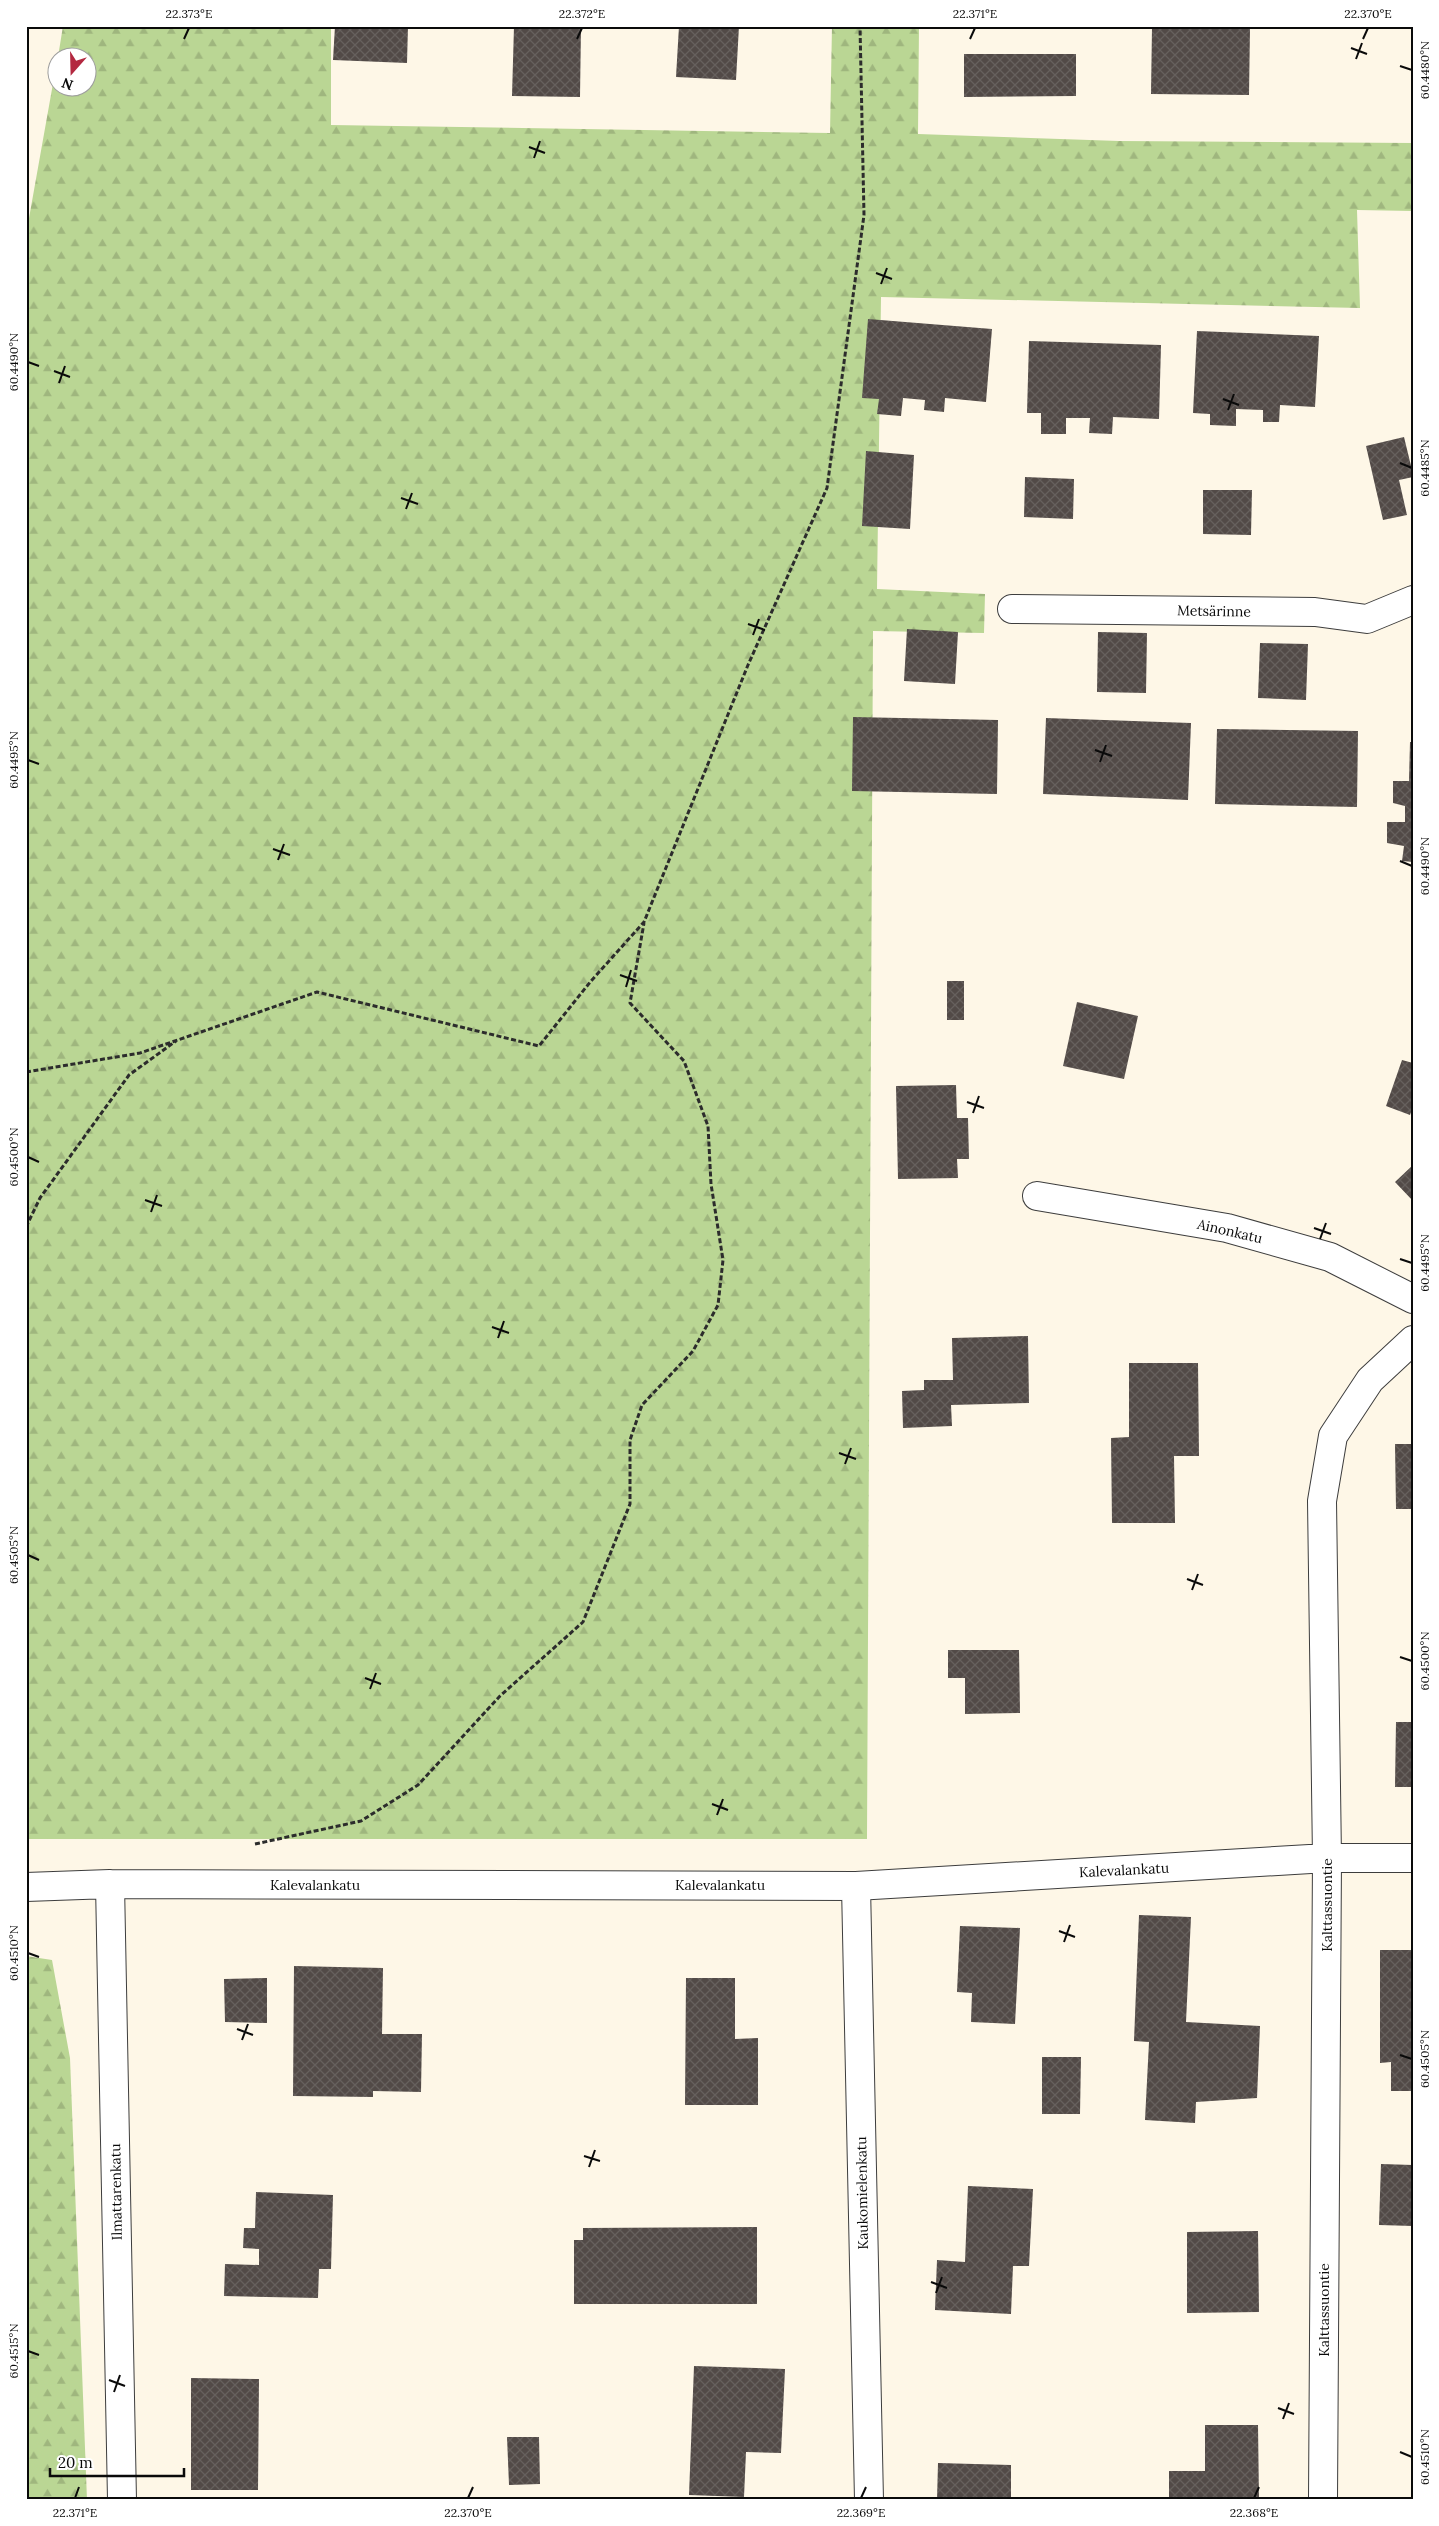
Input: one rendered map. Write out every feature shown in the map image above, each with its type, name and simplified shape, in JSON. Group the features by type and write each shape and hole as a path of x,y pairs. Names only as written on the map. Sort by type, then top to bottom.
{"street":[{"name":"Metsärinne","path":"1012,609 1315,612 1367,620 1413,600"},
{"name":"Ainonkatu","path":"1037,1196 1227,1228 1330,1257 1413,1299"},
{"name":"Kalttassuontie","path":"1323,2500 1327,1858 1322,1501 1333,1436 1370,1380 1413,1340"},
{"name":"Kalevalankatu","path":"26,1887 110,1884 856,1886 1327,1858 1413,1858"},
{"name":"Ilmattarenkatu","path":"110,1884 122,2500"},
{"name":"Kaukomielenkatu","path":"856,1886 869,2500"}],"path":[{"path":"254,1844 361,1821 418,1785 500,1696 583,1622 630,1504 630,1440 642,1405 693,1351 718,1305 723,1260 711,1184 708,1126 684,1061 630,1003 644,922 748,665 827,488 864,215 860,26"},
{"path":"26,1072 140,1053 317,992 539,1046 592,981 644,922"},
{"path":"26,1227 40,1198 130,1075 179,1039"}],"green space":[{"path":"63,26 331,26 331,125 830,133 832,26 919,26 918,134 1119,141 1413,143 1413,211 1357,210 1360,308 881,297 877,589 985,594 984,633 873,631 867,1839 26,1839 26,235 50,98 98,98 98,48 59,48"},
{"path":"26,1956 52,1960 70,2058 87,2500 26,2500"}],"building":[{"path":"335,26 408,26 407,63 333,60"},
{"path":"514,26 581,26 580,97 512,96"},
{"path":"679,26 739,26 736,80 676,77"},
{"path":"1152,27 1250,28 1249,95 1151,94"},
{"path":"964,54 1076,54 1076,96 964,97"},
{"path":"868,319 992,329 986,402 945,398 944,412 924,410 925,400 903,398 901,416 877,414 879,399 862,398"},
{"path":"1197,331 1319,336 1315,407 1280,405 1279,422 1263,422 1263,410 1236,409 1236,426 1210,425 1210,414 1193,413"},
{"path":"1029,341 1161,345 1159,419 1113,417 1112,434 1089,433 1090,418 1066,418 1066,434 1041,434 1041,413 1027,413"},
{"path":"1404,437 1413,474 1413,477 1399,480 1407,515 1383,520 1366,446"},
{"path":"866,451 914,455 910,529 862,526"},
{"path":"1025,477 1074,479 1073,519 1024,517"},
{"path":"1203,490 1252,490 1251,535 1203,534"},
{"path":"907,629 958,632 955,684 904,681"},
{"path":"1098,632 1147,633 1146,693 1097,692"},
{"path":"1260,643 1308,644 1306,700 1258,698"},
{"path":"853,717 998,720 997,794 852,791"},
{"path":"1046,718 1191,723 1188,800 1043,794"},
{"path":"1217,729 1358,731 1357,807 1215,804"},
{"path":"1410,742 1413,742 1413,862 1402,861 1404,846 1387,843 1387,822 1405,822 1405,806 1393,803 1393,781 1409,781"},
{"path":"947,981 964,981 964,1020 947,1020"},
{"path":"1077,1002 1138,1016 1124,1079 1063,1066"},
{"path":"1402,1060 1413,1063 1413,1106 1410,1115 1386,1106"},
{"path":"956,1085 957,1118 968,1118 969,1159 957,1159 958,1178 898,1179 896,1086"},
{"path":"1413,1165 1413,1201 1395,1182"},
{"path":"1028,1336 1029,1403 951,1405 952,1426 903,1428 902,1391 924,1390 924,1380 953,1380 952,1338"},
{"path":"1129,1363 1198,1363 1199,1456 1174,1456 1175,1523 1112,1523 1111,1438 1129,1437"},
{"path":"1395,1444 1413,1444 1413,1509 1396,1509"},
{"path":"948,1650 1019,1650 1020,1713 965,1714 965,1678 948,1678"},
{"path":"1396,1722 1413,1722 1413,1787 1395,1787"},
{"path":"1139,1915 1191,1917 1186,2022 1260,2026 1257,2098 1196,2102 1195,2123 1145,2120 1149,2042 1134,2041"},
{"path":"960,1926 1020,1928 1015,2024 971,2022 972,1993 957,1992"},
{"path":"1380,1950 1413,1950 1413,2091 1391,2091 1391,2062 1380,2063"},
{"path":"294,1966 383,1968 382,2034 422,2034 421,2092 373,2091 373,2097 293,2096"},
{"path":"267,1978 267,2023 225,2022 224,1979"},
{"path":"686,1978 735,1978 735,2039 758,2038 758,2105 685,2105"},
{"path":"1042,2057 1081,2057 1080,2114 1042,2114"},
{"path":"1381,2164 1413,2165 1413,2226 1379,2225"},
{"path":"968,2186 1033,2189 1029,2266 1013,2266 1011,2314 935,2310 937,2260 965,2262"},
{"path":"256,2192 333,2195 331,2269 319,2269 318,2298 224,2296 225,2264 259,2265 259,2249 243,2248 244,2228 255,2228"},
{"path":"757,2227 757,2304 574,2304 574,2240 583,2240 583,2228"},
{"path":"1258,2231 1259,2312 1187,2313 1187,2232"},
{"path":"694,2366 785,2369 781,2453 746,2452 744,2497 689,2495"},
{"path":"191,2378 259,2379 258,2490 191,2490"},
{"path":"1205,2425 1258,2425 1259,2500 1169,2500 1169,2471 1205,2471"},
{"path":"507,2437 539,2437 540,2484 509,2485"},
{"path":"938,2463 1011,2465 1011,2500 937,2500"}]}
